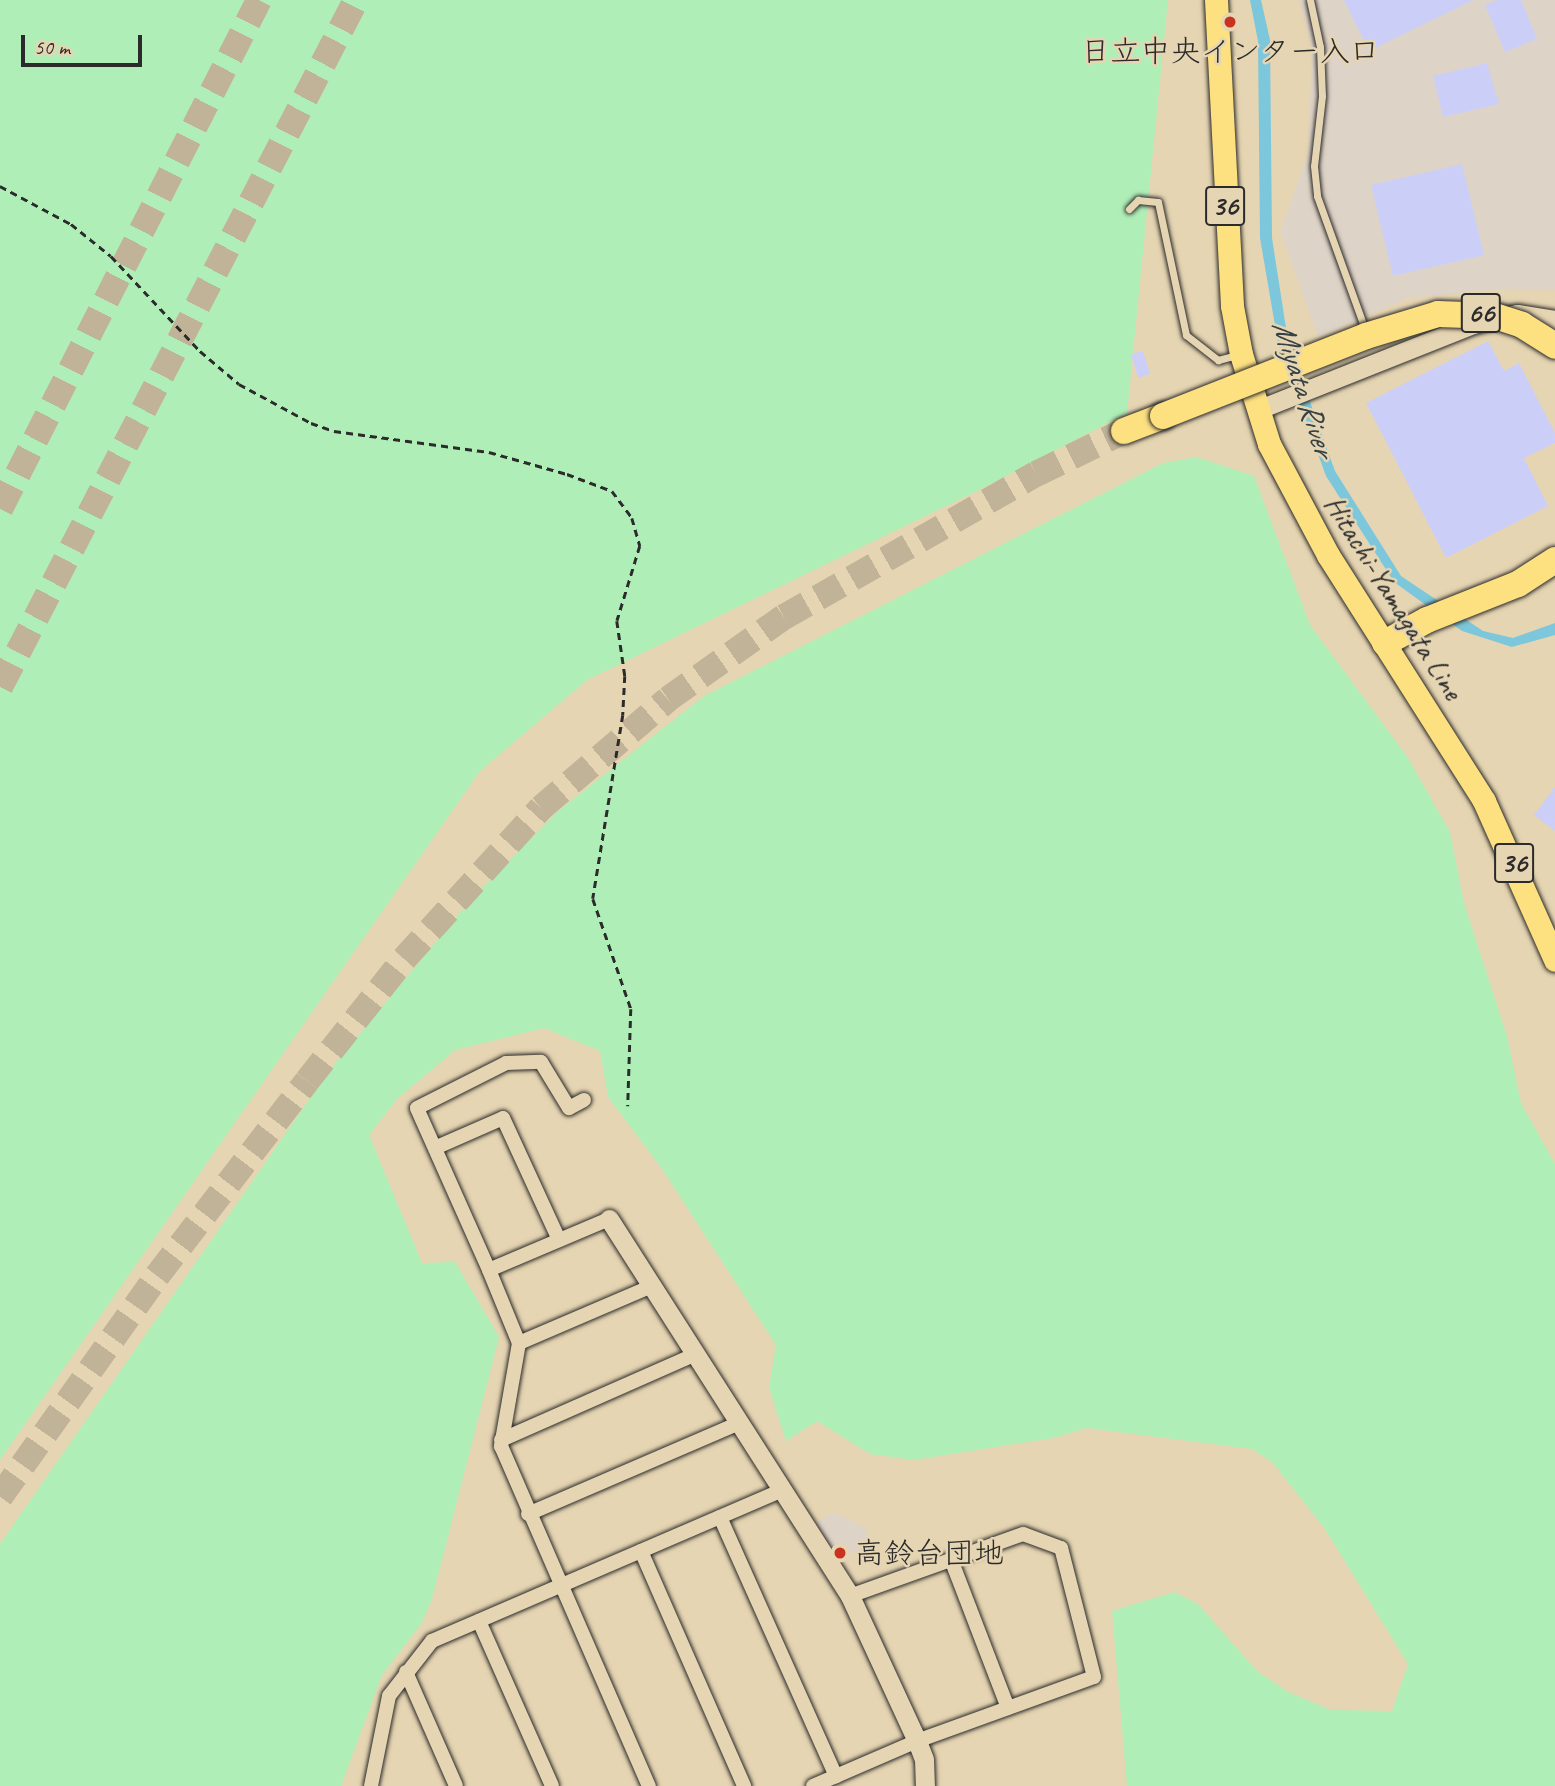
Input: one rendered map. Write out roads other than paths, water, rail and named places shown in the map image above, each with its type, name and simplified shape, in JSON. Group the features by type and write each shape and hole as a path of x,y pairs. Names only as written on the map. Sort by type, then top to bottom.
{"highway":[{"name":"66","path":"1124,431 1400,324 1438,314 1482,313 1522,325 1555,346"},
{"path":"1385,643 1413,626 1480,600 1553,562"}],"main road":[{"name":"Hitachi-Yamagata Line","path":"1216,0 1228,272 1241,354 1257,410 1301,509 1484,801 1555,960"}],"street":[{"path":"1257,410 1326,383 1375,358 1492,318 1517,314 1555,320"},
{"path":"584,1100 569,1108 541,1062 506,1063 417,1108 437,1147 519,1343 501,1440 528,1514 649,1786"},
{"path":"437,1147 503,1118 559,1240"},
{"path":"489,1270 609,1219 850,1596 917,1741 926,1769 925,1786"},
{"path":"519,1343 652,1286"},
{"path":"501,1440 694,1355"},
{"path":"528,1514 739,1423"},
{"path":"371,1786 389,1696 405,1672 432,1641 782,1490"},
{"path":"720,1517 836,1776"},
{"path":"813,1786 917,1741 1094,1677 1061,1548 1023,1534 952,1562 850,1596"},
{"path":"641,1551 744,1786"},
{"path":"952,1562 1008,1708"},
{"path":"479,1621 552,1786"},
{"path":"405,1672 456,1786"}],"lane":[{"path":"1310,0 1320,47 1322,96 1314,166 1317,196 1369,342"},
{"path":"1129,209 1138,200 1157,202 1186,335 1218,360 1241,354"}],"water":[{"name":"Miyata River","path":"1250,0 1261,0 1270,40 1272,238 1288,341 1335,471 1401,576 1483,631 1513,638 1555,623 1555,635 1512,647 1462,631 1394,582 1326,476 1278,343 1260,238 1258,41"}],"tunnel":[{"path":"0,509 259,0"},
{"path":"0,687 356,0"},
{"path":"0,1497 157,1276 307,1081 404,959 541,808 668,699 784,617 1036,474 1124,431"}],"place":[{"name":"日立中央インター入口","path":"1230,22"},
{"name":"高鈴台団地","path":"840,1553"}]}
